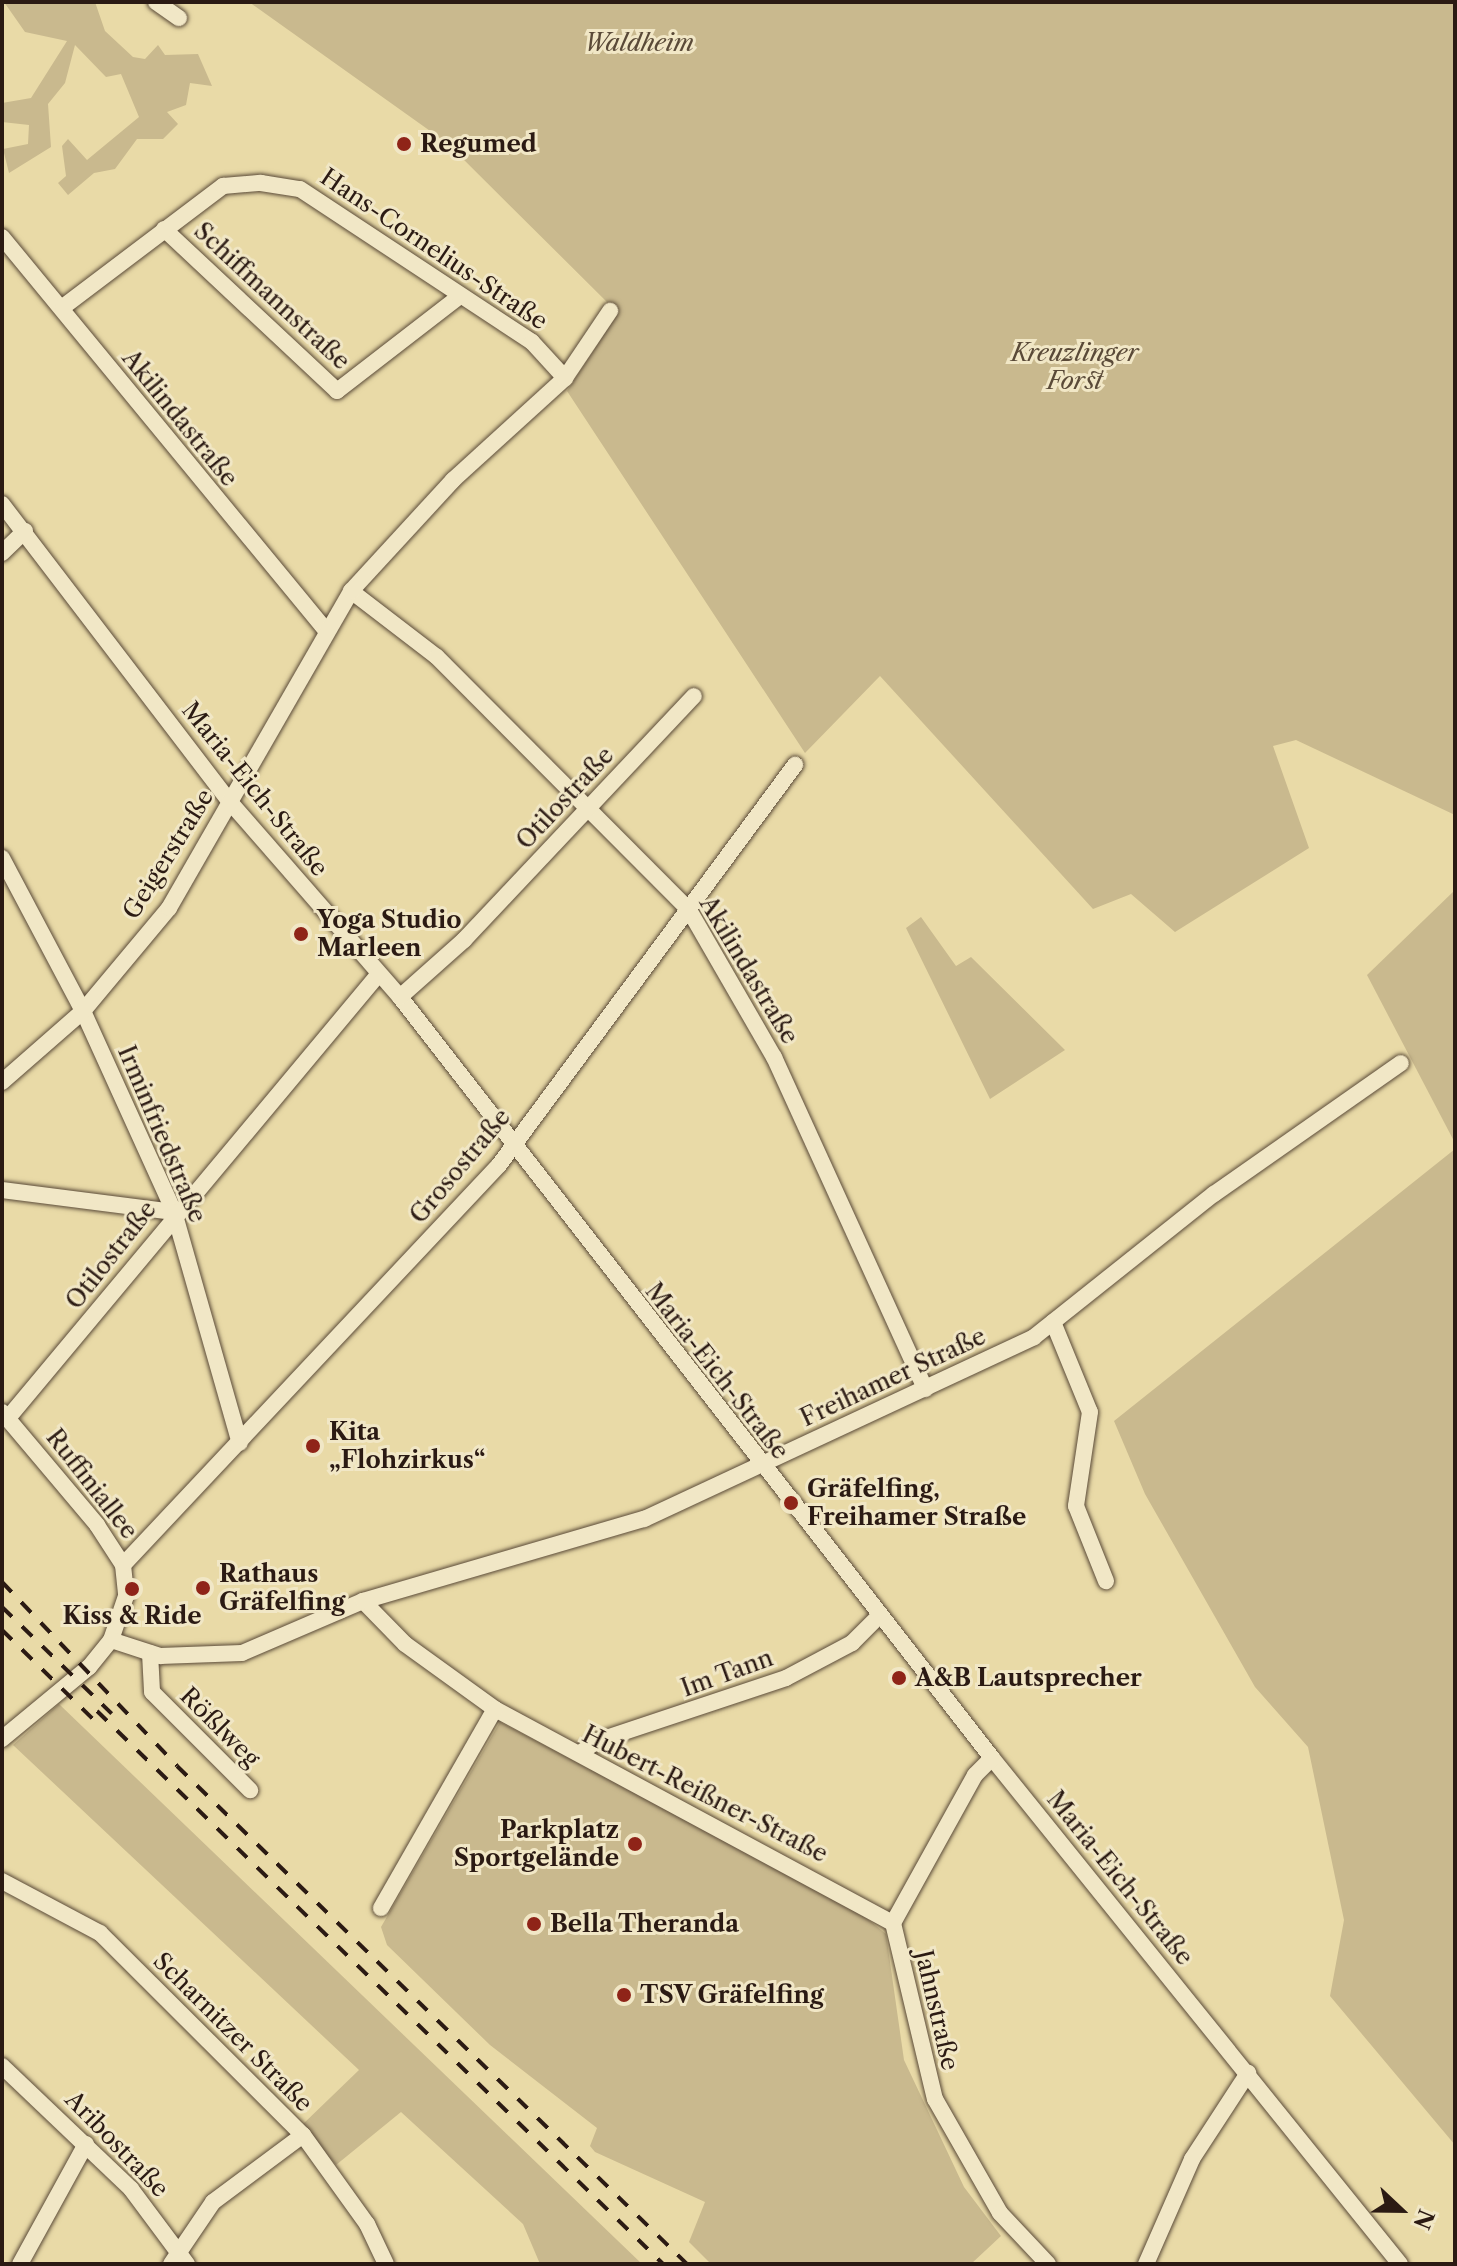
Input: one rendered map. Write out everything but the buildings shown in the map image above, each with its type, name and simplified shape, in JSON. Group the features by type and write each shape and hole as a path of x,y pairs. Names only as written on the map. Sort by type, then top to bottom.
{"street":[{"path":"156,2 179,18"},
{"name":"Hans-Cornelius-Straße","path":"63,307 223,186 300,189 532,342 565,378"},
{"name":"Schiffmannstraße","path":"164,229 337,391 460,296"},
{"name":"Akilindastraße","path":"2,237 63,307 125,392 324,628"},
{"name":"Geigerstraße","path":"2,1082 83,1011 169,908 324,628 351,591 453,480 565,378 610,311"},
{"name":"Maria-Eich-Straße","path":"2,504 230,802 377,976 400,997 510,1147 879,1616 1400,2264"},
{"path":"2,553 25,531"},
{"name":"Akilindastraße","path":"351,591 437,657 689,910 774,1057 925,1389"},
{"name":"Otilostraße","path":"400,997 588,809 694,696"},
{"name":"Grosostraße","path":"123,1565 240,1443 510,1147 795,765"},
{"name":"Irminfriedstraße","path":"2,858 83,1011 174,1212 240,1443"},
{"name":"Otilostraße","path":"5,1415 164,1233 174,1212 377,976"},
{"name":"Freihamer Straße","path":"111,1640 150,1653 242,1653 363,1601 644,1519 925,1389 1053,1322 1214,1194 1401,1063"},
{"path":"2,1190 174,1212"},
{"path":"1053,1322 1090,1412 1076,1506 1106,1581"},
{"name":"Ruffiniallee","path":"5,1415 123,1565 126,1596 111,1640"},
{"name":"Hubert-Reißner-Straße","path":"363,1601 405,1644 495,1709 893,1923"},
{"name":"Im Tann","path":"580,1753 597,1741 786,1678 852,1643 879,1616"},
{"path":"2,1739 61,1695 111,1640"},
{"name":"Rößlweg","path":"150,1653 152,1692 250,1790"},
{"path":"381,1908 495,1709"},
{"name":"Jahnstraße","path":"992,1758 975,1775 893,1923 935,2099 1000,2213 1048,2264"},
{"name":"Scharnitzer Straße","path":"2,1881 100,1933 303,2135 367,2224 386,2264"},
{"name":"Aribostraße","path":"2,2066 86,2144 175,2256 187,2264"},
{"path":"1146,2264 1192,2159 1248,2073"},
{"path":"175,2256 213,2202 303,2135"},
{"path":"20,2264 86,2144"}],"green space":[{"path":"4,2 95,2 105,31 133,57 145,59 158,45 165,55 198,54 212,86 190,83 186,105 167,112 178,124 163,139 137,139 115,169 94,173 68,195 58,183 66,176 62,146 68,139 87,160 139,117 121,74 106,77 75,45 65,83 48,104 51,147 9,173 3,149 28,144 29,125 2,122 2,103 31,98 67,41 25,32"},
{"name":"Kreuzlinger Forst","path":"249,2 1455,2 1455,815 1296,740 1273,746 1309,848 1175,932 1131,894 1093,909 880,676 805,753 567,391 618,313 447,143"},
{"path":"1455,890 1455,1143 1367,975"},
{"path":"921,917 956,966 971,957 1065,1050 990,1099 906,928"},
{"path":"1455,1149 1455,2145 1330,1996 1344,1920 1308,1747 1255,1687 1145,1494 1114,1421"},
{"path":"59,1704 642,2264 540,2264 523,2224 401,2112 336,2165 302,2125 359,2070 13,1745"},
{"name":"TSV Gräfelfing","path":"500,1722 854,1908 886,1934 904,2060 964,2187 1001,2236 971,2264 711,2264 689,2242 705,2202 595,2152 590,2146 597,2128 490,2045 387,1945 381,1927"}],"railway":[{"path":"2,1582 177,1766 687,2264"},
{"path":"2,1607 112,1714"},
{"path":"2,1630 99,1725"},
{"path":"97,1711 663,2264"}],"place":[{"name":"Regumed","path":"404,144"},
{"name":"Yoga Studio Marleen","path":"301,934"},
{"name":"Kita „Flohzirkus“","path":"313,1446"},
{"name":"Gräfelfing, Freihamer Straße","path":"791,1503"},
{"name":"Rathaus Gräfelfing","path":"203,1588"},
{"name":"Kiss & Ride","path":"132,1589"},
{"name":"A&B Lautsprecher","path":"899,1678"},
{"name":"Parkplatz Sportgelände","path":"635,1844"},
{"name":"Bella Theranda","path":"534,1924"},
{"name":"TSV Gräfelfing","path":"624,1995"}],"park label":[{"name":"Waldheim","path":"639,43"}]}
